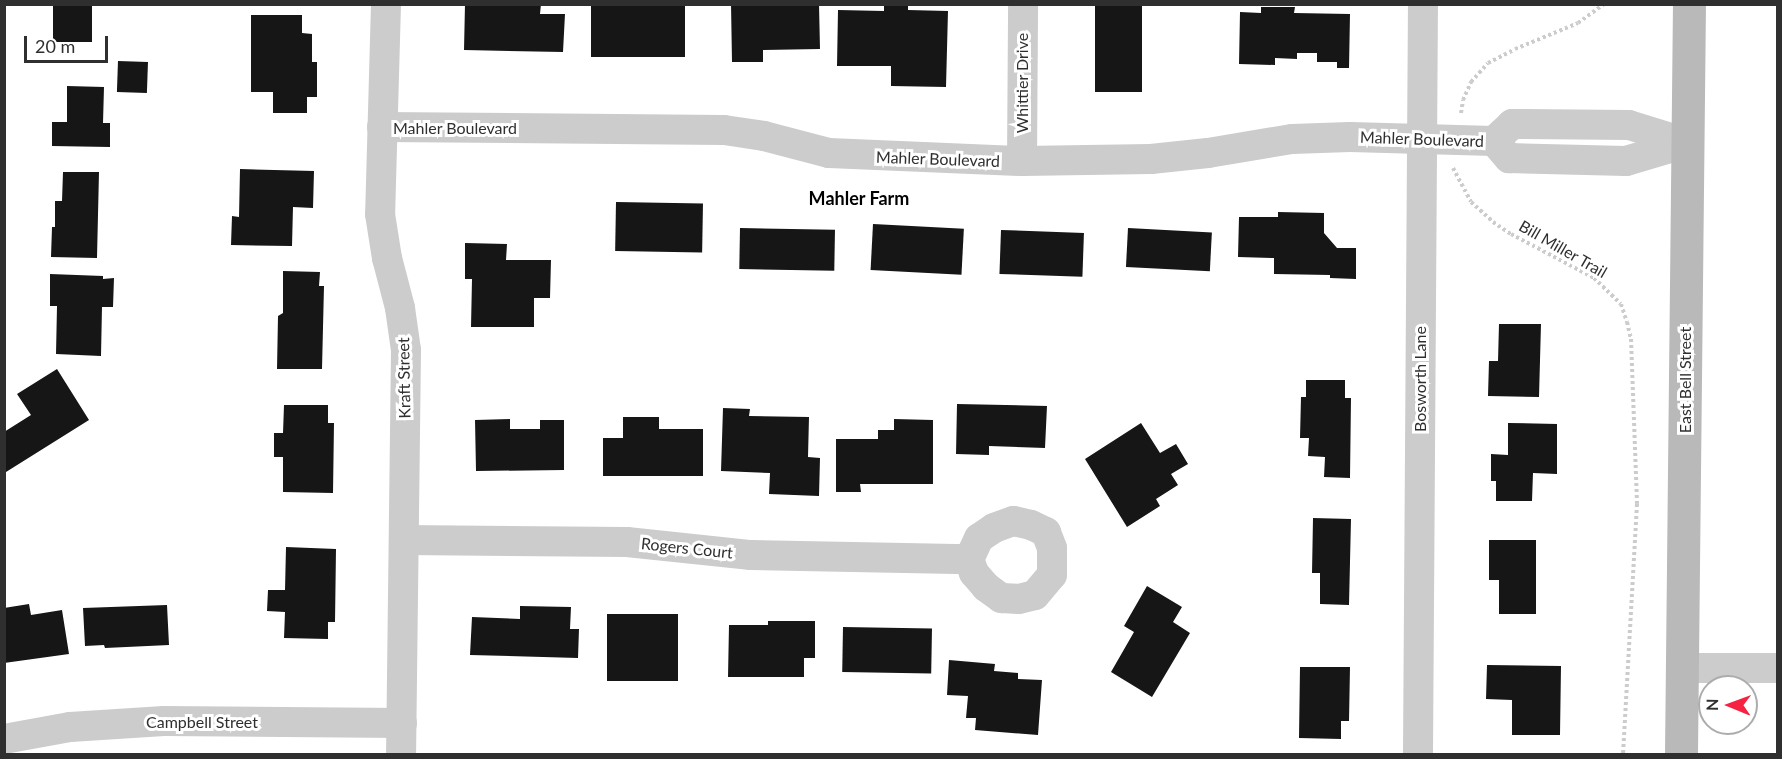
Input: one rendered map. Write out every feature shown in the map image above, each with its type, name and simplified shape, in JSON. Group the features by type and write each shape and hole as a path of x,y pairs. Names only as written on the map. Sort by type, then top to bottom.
{"main road":[{"name":"East Bell Street","path":"1681,754 1689,4"}],"street":[{"name":"Kraft Street","path":"386,4 380,214 400,308 406,350 401,754"},
{"name":"Whittier Drive","path":"1022,161 1023,4"},
{"name":"Bosworth Lane","path":"1418,754 1423,4"},
{"name":"Mahler Boulevard","path":"382,127 724,130 764,136 829,153 1022,161 1152,159 1208,153 1292,139 1350,137 1494,141 1509,158 1626,161 1688,143"},
{"name":"Rogers Court","path":"404,540 627,542 751,555 969,559"},
{"path":"1682,668 1778,668"},
{"name":"Campbell Street","path":"4,739 70,727 164,721 402,723"}],"path":[{"name":"Bill Miller Trail","path":"1604,4 1578,23 1515,49 1488,63 1471,82 1462,100 1453,168 1471,202 1511,234 1594,278 1621,304 1627,321 1631,339 1637,504 1623,754"}],"building":[{"path":"53,4 92,4 92,42 53,42"},
{"path":"465,4 541,4 540,14 565,14 563,52 464,50"},
{"path":"591,4 685,4 685,57 591,57"},
{"path":"731,4 819,4 820,49 763,50 763,62 732,62"},
{"path":"884,4 908,4 908,10 948,11 946,87 891,86 891,66 837,66 838,10 884,11"},
{"path":"1095,4 1142,4 1142,92 1095,92"},
{"path":"1261,7 1295,7 1294,13 1350,14 1349,68 1337,68 1337,62 1317,62 1317,53 1297,53 1297,59 1275,58 1275,65 1239,64 1240,12 1261,13"},
{"path":"251,15 302,15 302,33 312,34 312,62 317,62 317,97 307,97 307,113 273,113 273,92 251,92"},
{"path":"118,61 148,62 147,93 117,92"},
{"path":"67,86 104,87 103,123 110,123 110,147 52,146 52,122 67,122"},
{"path":"240,169 314,171 313,208 293,207 292,246 231,245 232,216 239,217"},
{"path":"63,172 99,172 97,258 51,257 52,227 55,227 55,201 62,201"},
{"path":"616,202 703,204 702,253 615,251"},
{"path":"1278,212 1324,213 1324,233 1337,248 1356,248 1356,279 1330,278 1330,275 1274,274 1274,258 1238,257 1239,217 1278,217"},
{"path":"873,224 964,229 961,275 871,270"},
{"path":"740,228 835,230 834,271 739,269"},
{"path":"1128,228 1212,232 1210,271 1126,267"},
{"path":"1001,230 1084,233 1082,277 999,274"},
{"path":"465,243 507,244 506,260 551,260 550,298 534,298 534,327 471,327 472,279 465,279"},
{"path":"283,271 320,272 319,286 324,286 322,369 277,369 278,316 283,313"},
{"path":"50,274 114,278 113,307 102,307 101,356 56,354 57,306 50,306"},
{"path":"1499,324 1541,324 1539,397 1488,396 1489,361 1498,361"},
{"path":"57,369 89,420 6,472 4,432 31,415 17,394"},
{"path":"1306,380 1345,380 1345,398 1351,398 1350,478 1324,477 1325,457 1308,456 1309,438 1300,438 1301,397 1306,397"},
{"path":"957,404 1047,406 1045,448 989,446 989,455 956,454"},
{"path":"284,405 328,405 328,423 334,423 333,493 283,492 283,457 274,457 274,433 283,433"},
{"path":"723,408 750,409 749,416 809,417 808,457 820,458 819,496 769,494 770,473 721,471"},
{"path":"623,417 659,417 659,429 703,429 703,476 603,476 603,438 623,438"},
{"path":"510,419 510,429 540,429 540,420 564,420 564,470 476,471 475,420"},
{"path":"894,419 933,420 933,484 860,484 861,492 836,492 836,439 878,439 878,430 894,430"},
{"path":"1141,423 1160,453 1176,444 1188,464 1171,474 1178,485 1156,499 1160,506 1127,527 1085,459"},
{"path":"1508,423 1557,424 1557,474 1533,473 1532,501 1496,501 1496,481 1491,481 1491,454 1508,455"},
{"path":"1313,518 1351,519 1349,605 1320,604 1320,573 1312,573"},
{"path":"1489,540 1536,540 1536,614 1499,614 1499,580 1489,580"},
{"path":"286,547 336,549 335,622 328,622 328,639 284,638 285,612 267,611 268,590 285,590"},
{"path":"1147,586 1182,607 1173,622 1190,633 1152,697 1111,672 1134,632 1124,626"},
{"path":"29,604 31,615 62,610 69,654 4,663 4,608"},
{"path":"167,605 169,645 105,648 104,645 85,646 83,608"},
{"path":"520,606 571,607 570,629 579,629 578,658 470,655 472,617 520,619"},
{"path":"607,614 678,614 678,681 607,681"},
{"path":"768,621 815,621 815,658 804,658 804,677 728,677 729,625 768,625"},
{"path":"843,627 932,629 931,674 842,672"},
{"path":"949,660 995,664 994,671 1018,673 1018,679 1042,680 1038,735 975,730 976,718 966,718 968,696 947,695"},
{"path":"1487,665 1561,666 1560,735 1512,735 1512,700 1486,699"},
{"path":"1300,667 1350,667 1349,721 1341,721 1341,739 1299,738"}],"district":[{"name":"Mahler Farm","path":"859,198"}]}
